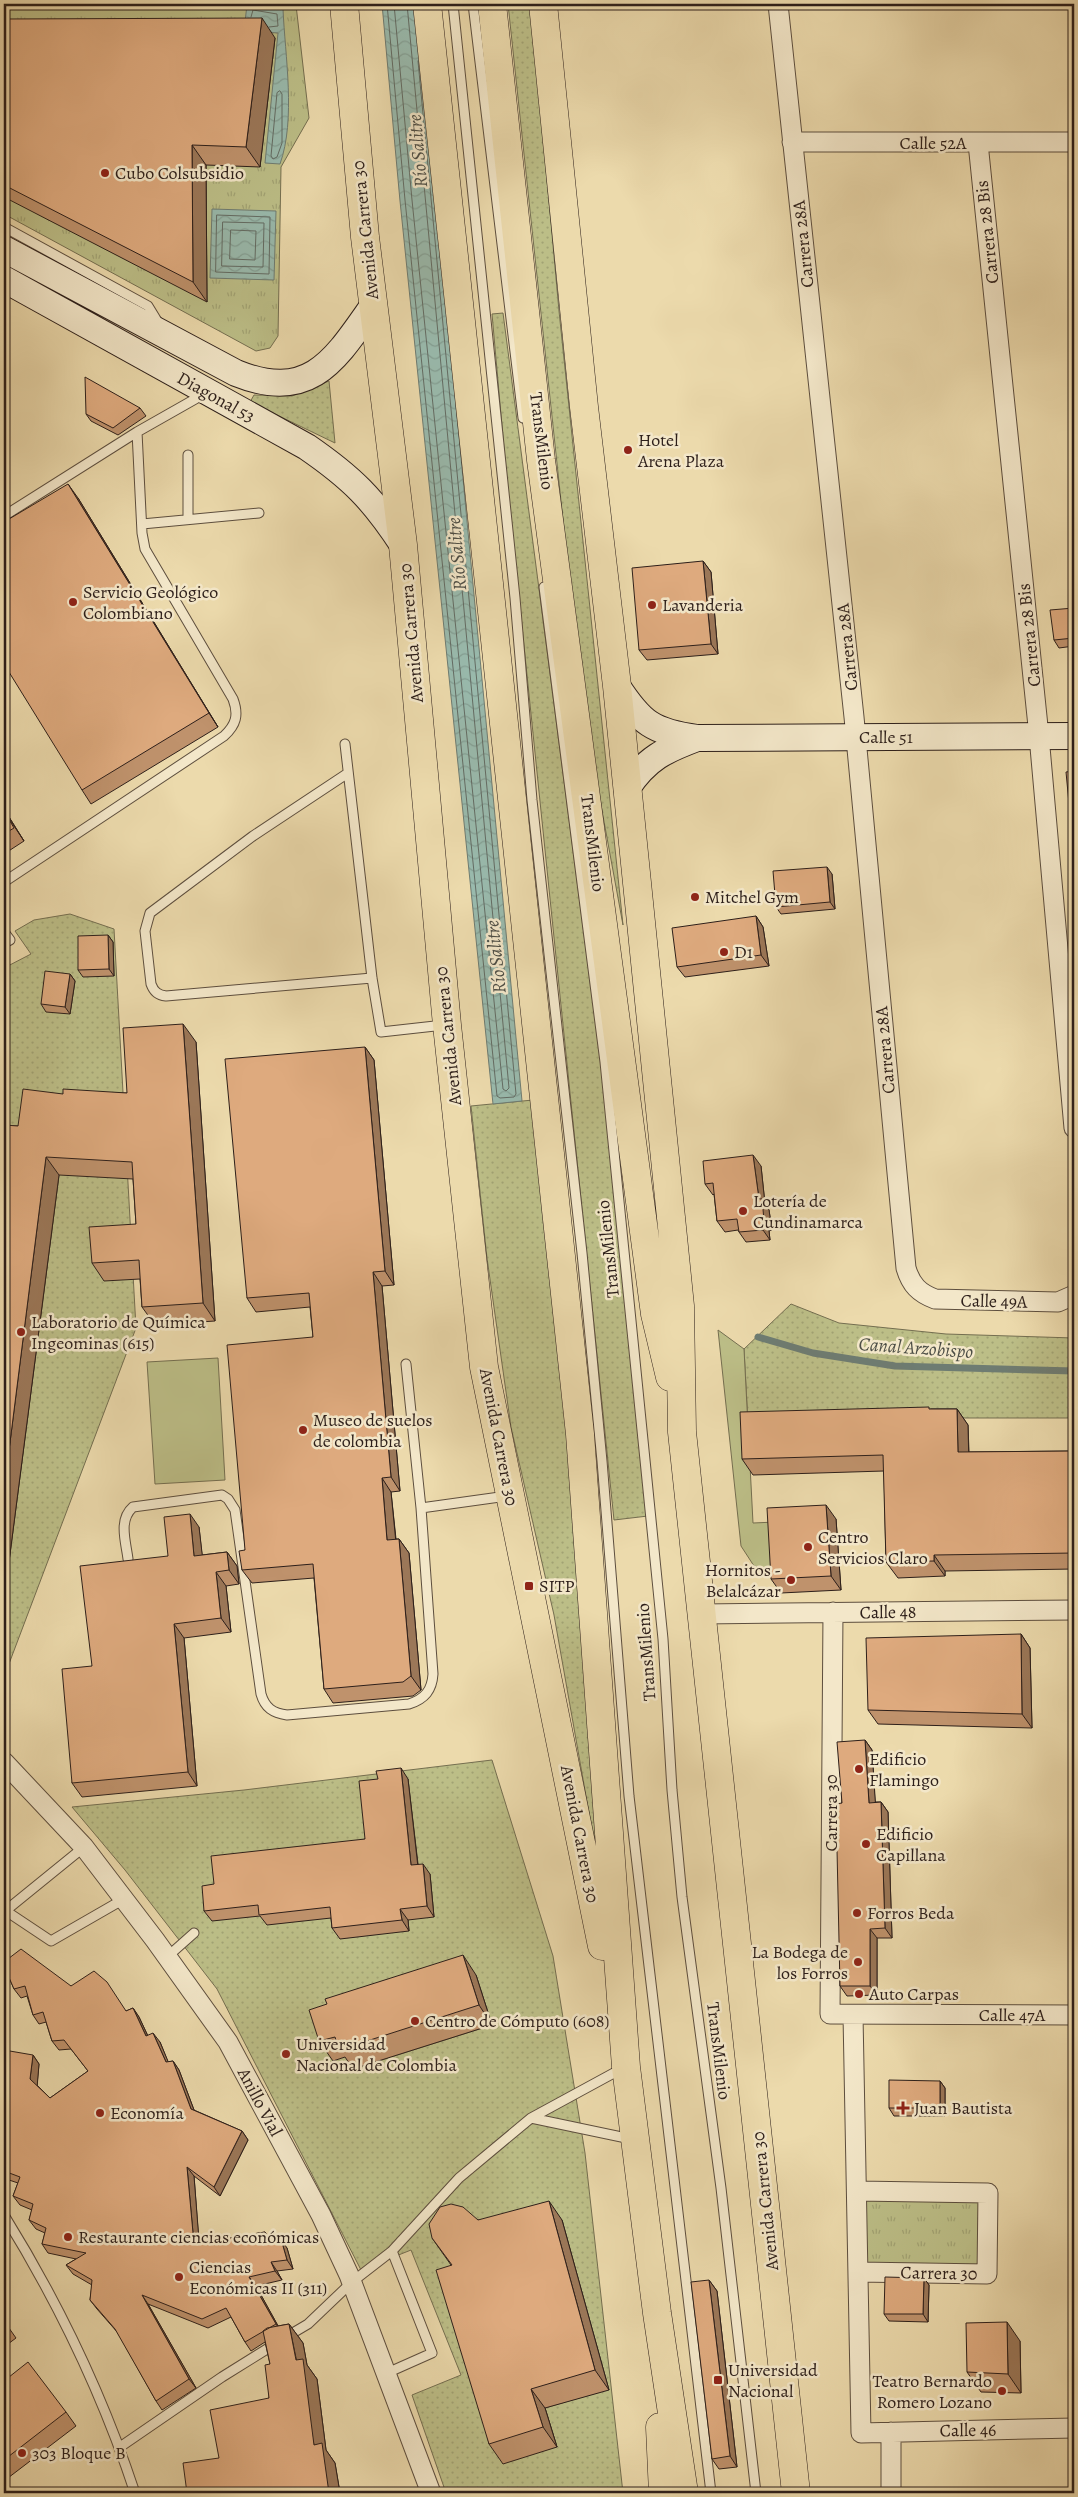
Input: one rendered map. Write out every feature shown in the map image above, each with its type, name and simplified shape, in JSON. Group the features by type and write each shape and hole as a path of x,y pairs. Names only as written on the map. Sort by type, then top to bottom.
{"highway":[{"name":"Avenida Carrera 30","path":"344,4 373,306 403,545 447,1025 484,1368 625,2062"},
{"name":"Avenida Carrera 30","path":"427,4 580,1434 625,2062 657,2313 684,2493"},
{"name":"Avenida Carrera 30","path":"492,4 541,460 608,972 655,1314 682,1432"},
{"name":"Avenida Carrera 30","path":"543,4 584,407 617,686 680,1306 682,1432 796,2493"},
{"name":"Avenida Carrera 30","path":"657,2313 663,2493"}],"street":[{"name":"Carrera 28A","path":"778,4 856,737 906,1268 915,1288"},
{"name":"Calle 52A","path":"792,142 1074,142"},
{"name":"Carrera 28 Bis","path":"978,143 1039,736 1074,1128"},
{"name":"Diagonal 53","path":"4,249 76,278 169,339 252,379 271,382 300,380 314,375 333,360 373,306"},
{"name":"Diagonal 53","path":"4,279 206,393 308,447 339,468 363,490 403,545"},
{"name":"Calle 51","path":"617,686 643,721 664,731 697,738 1074,736"},
{"name":"Calle 51","path":"627,788 639,770 648,761 661,753 697,738"},
{"name":"Calle 49A","path":"915,1288 924,1295 935,1299 1058,1302 1074,1295"},
{"name":"Calle 48","path":"702,1614 1074,1610"},
{"name":"Carrera 30","path":"830,2014 833,1612"},
{"name":"Anillo Vial","path":"4,1762 84,1847 228,2042 321,2215 352,2282 431,2493"},
{"name":"Calle 47A","path":"830,2014 1074,2015"},
{"path":"853,2015 858,2272"},
{"name":"Carrera 30","path":"857,2191 988,2193 987,2274 858,2272"},
{"name":"Calle 46","path":"858,2272 861,2433 1074,2428"},
{"path":"890,2432 891,2493"}],"lane":[{"name":"TransMilenio","path":"453,4 515,598 532,800 586,1292 629,1796 711,2493"},
{"name":"TransMilenio","path":"473,4 524,425"},
{"path":"4,227 76,278"},
{"path":"4,516 137,432 206,393"},
{"path":"4,882 224,736 232,729 236,720 236,709 233,699 145,549 137,432"},
{"path":"188,455 188,519"},
{"path":"142,524 259,513"},
{"name":"TransMilenio","path":"543,578 605,1062 661,1620 672,1790 682,1897 721,2188 756,2493"},
{"path":"345,744 372,978 381,1032 447,1025"},
{"path":"348,773 253,836 150,913 145,931 151,984 154,991 159,995 166,996 372,978"},
{"path":"4,932 10,940 4,943"},
{"path":"128,1559 124,1524 128,1512 133,1507 222,1495 228,1499 235,1510 261,1694 264,1702 270,1709 277,1714 287,1715 409,1704 419,1700 427,1693 432,1684 433,1674 421,1508 406,1364"},
{"path":"421,1508 510,1495"},
{"path":"84,1847 5,1911 50,1941 124,1899"},
{"path":"167,1958 194,1933"},
{"path":"120,2447 222,2377 308,2324 352,2282 392,2252 459,2178 531,2118 625,2062"},
{"path":"531,2118 635,2140"},
{"path":"4,2215 61,2317 120,2447 136,2493"},
{"path":"387,2373 432,2353 392,2252"}],"green space":[{"name":"Cubo Colsubsidio","path":"4,4 296,5 309,118 281,167 278,336 270,348 256,351 4,214"},
{"path":"508,4 531,4 559,311 623,925 583,707"},
{"path":"503,313 602,1072 648,1516 614,1520 506,471 492,314"},
{"path":"329,381 335,443 250,402 254,395 292,396"},
{"path":"70,914 114,929 136,1328 4,1677 4,968 31,954 15,931 34,920"},
{"path":"533,1100 562,1347 600,1875 554,1615 511,1427 487,1258 471,1106"},
{"path":"791,1304 839,1323 946,1334 1074,1338 1074,1418 945,1418 748,1424 744,1349"},
{"path":"718,1330 744,1349 753,1523 776,1522 779,1571 754,1566 741,1546"},
{"path":"218,1358 225,1480 155,1484 147,1362"},
{"path":"492,1760 553,1956 585,2153 623,2493 446,2493 412,2395 461,2375 411,2250 361,2270 217,1989 125,1870 72,1807 244,1790","holes":["492,2025 353,2069 349,2056","468,2284 609,2389 545,2408 557,2447"]},
{"path":"857,2191 988,2193 987,2274 858,2272"}],"water":[{"name":"Río Salitre","path":"382,4 418,4 522,1101 493,1104 400,201"},
{"path":"247,5 283,9 289,108 285,146 280,164 265,163 278,33 244,30"},
{"path":"212,209 276,211 274,280 210,278"}],"building":[{"name":"Cubo Colsubsidio","path":"262,18 246,147 192,145 193,282 4,185 4,19"},
{"path":"85,377 140,408 113,428 86,414"},
{"name":"Servicio Geológico Colombiano","path":"68,484 209,713 82,790 4,664 4,522"},
{"path":"703,561 711,644 639,650 632,568"},
{"path":"1074,608 1074,638 1054,640 1050,610"},
{"path":"1074,771 1074,814 1070,814 1066,772"},
{"path":"4,811 14,828 4,834"},
{"path":"827,867 830,902 776,907 773,871"},
{"name":"D1","path":"756,916 761,955 677,967 672,928"},
{"path":"108,935 109,969 78,970 78,936"},
{"path":"45,971 70,974 65,1007 41,1004"},
{"path":"183,1024 203,1303 142,1307 139,1260 92,1263 89,1227 136,1224 132,1162 46,1157 4,1490 4,1125 18,1126 23,1089 63,1094 63,1089 127,1093 123,1028"},
{"path":"365,1047 385,1271 373,1272 391,1477 382,1478 387,1540 399,1539 411,1676 403,1682 324,1689 313,1564 242,1570 239,1551 245,1550 227,1345 313,1337 309,1293 247,1298 225,1059"},
{"name":"Lotería de Cundinamarca","path":"753,1155 759,1199 762,1199 764,1220 761,1220 763,1230 739,1232 737,1219 717,1221 713,1183 705,1184 703,1161"},
{"path":"929,1407 929,1409 957,1409 958,1452 1074,1451 1074,1553 934,1555 934,1561 886,1562 883,1455 742,1459 740,1412"},
{"name":"Centro Servicios Claro","path":"826,1505 831,1576 771,1579 767,1508"},
{"path":"190,1514 194,1556 227,1552 229,1570 216,1572 221,1618 174,1624 188,1772 72,1783 62,1669 92,1666 80,1566 168,1556 164,1517"},
{"path":"1021,1634 1022,1714 868,1710 866,1638"},
{"path":"865,1740 869,1803 881,1802 885,1928 870,1929 870,1986 840,1986 836,1804 842,1803 837,1742"},
{"path":"401,1768 411,1865 423,1864 427,1906 400,1909 402,1920 332,1928 330,1907 259,1915 258,1905 204,1911 202,1886 214,1884 211,1856 365,1839 359,1781 378,1779 376,1771"},
{"name":"Economía","path":"21,1949 71,1986 94,1971 107,1982 126,2011 133,2008 146,2036 153,2033 166,2062 173,2061 191,2109 242,2131 214,2187 187,2167 194,2244 265,2232 266,2241 281,2239 287,2260 271,2262 275,2271 249,2277 276,2324 245,2342 226,2308 202,2319 142,2295 189,2379 156,2401 115,2329 90,2300 92,2280 66,2265 86,2253 42,2244 46,2228 29,2220 33,2204 13,2196 20,2177 4,2171 4,2050 33,2055 30,2079 50,2098 88,2071 64,2040 52,2041 43,2012 33,2015 25,1986 14,1989 4,1962"},
{"path":"463,1955 479,2005 339,2050 335,2037 319,2041 309,2010 327,2004 325,1999"},
{"path":"889,2080 940,2081 940,2108 889,2108"},
{"path":"549,2201 595,2370 531,2389 543,2427 489,2444 436,2270 452,2265 432,2238 429,2224 440,2207 451,2204 463,2207 478,2220"},
{"path":"885,2277 924,2278 923,2314 884,2314"},
{"name":"Universidad Nacional","path":"709,2280 730,2456 712,2459 691,2282"},
{"path":"1007,2322 1008,2374 967,2372 966,2323"},
{"path":"289,2324 296,2360 303,2359 314,2445 322,2443 329,2493 187,2493 183,2463 219,2458 210,2410 269,2398 265,2365 270,2364 263,2331 267,2328"},
{"name":"303 Bloque B","path":"28,2362 66,2412 4,2460 4,2381"}],"waterway":[{"name":"Canal Arzobispo","path":"758,1337 813,1353 895,1366 1074,1371"}],"place":[{"name":"Cubo Colsubsidio","path":"105,173"},
{"name":"Hotel Arena Plaza","path":"628,450"},
{"name":"Servicio Geológico Colombiano","path":"73,602"},
{"name":"Lavanderia","path":"652,605"},
{"name":"Mitchel Gym","path":"695,897"},
{"name":"D1","path":"724,952"},
{"name":"Lotería de Cundinamarca","path":"743,1211"},
{"name":"Laboratorio de Química Ingeominas (615)","path":"21,1332"},
{"name":"Museo de suelos de colombia","path":"303,1430"},
{"name":"Centro Servicios Claro","path":"808,1547"},
{"name":"Hornitos - Belalcázar","path":"791,1580"},
{"name":"SITP","path":"529,1586"},
{"name":"Edificio Flamingo","path":"859,1769"},
{"name":"Edificio Capillana","path":"866,1844"},
{"name":"Forros Beda","path":"857,1913"},
{"name":"La Bodega de los Forros","path":"858,1962"},
{"name":"Auto Carpas","path":"859,1994"},
{"name":"Centro de Cómputo (608)","path":"415,2021"},
{"name":"Universidad Nacional de Colombia","path":"286,2054"},
{"name":"Juan Bautista","path":"903,2108"},
{"name":"Economía","path":"100,2113"},
{"name":"Restaurante ciencias económicas","path":"68,2237"},
{"name":"Ciencias Económicas II (311)","path":"179,2277"},
{"name":"Universidad Nacional","path":"718,2380"},
{"name":"Teatro Bernardo Romero Lozano","path":"1002,2391"},
{"name":"303 Bloque B","path":"22,2453"}]}
